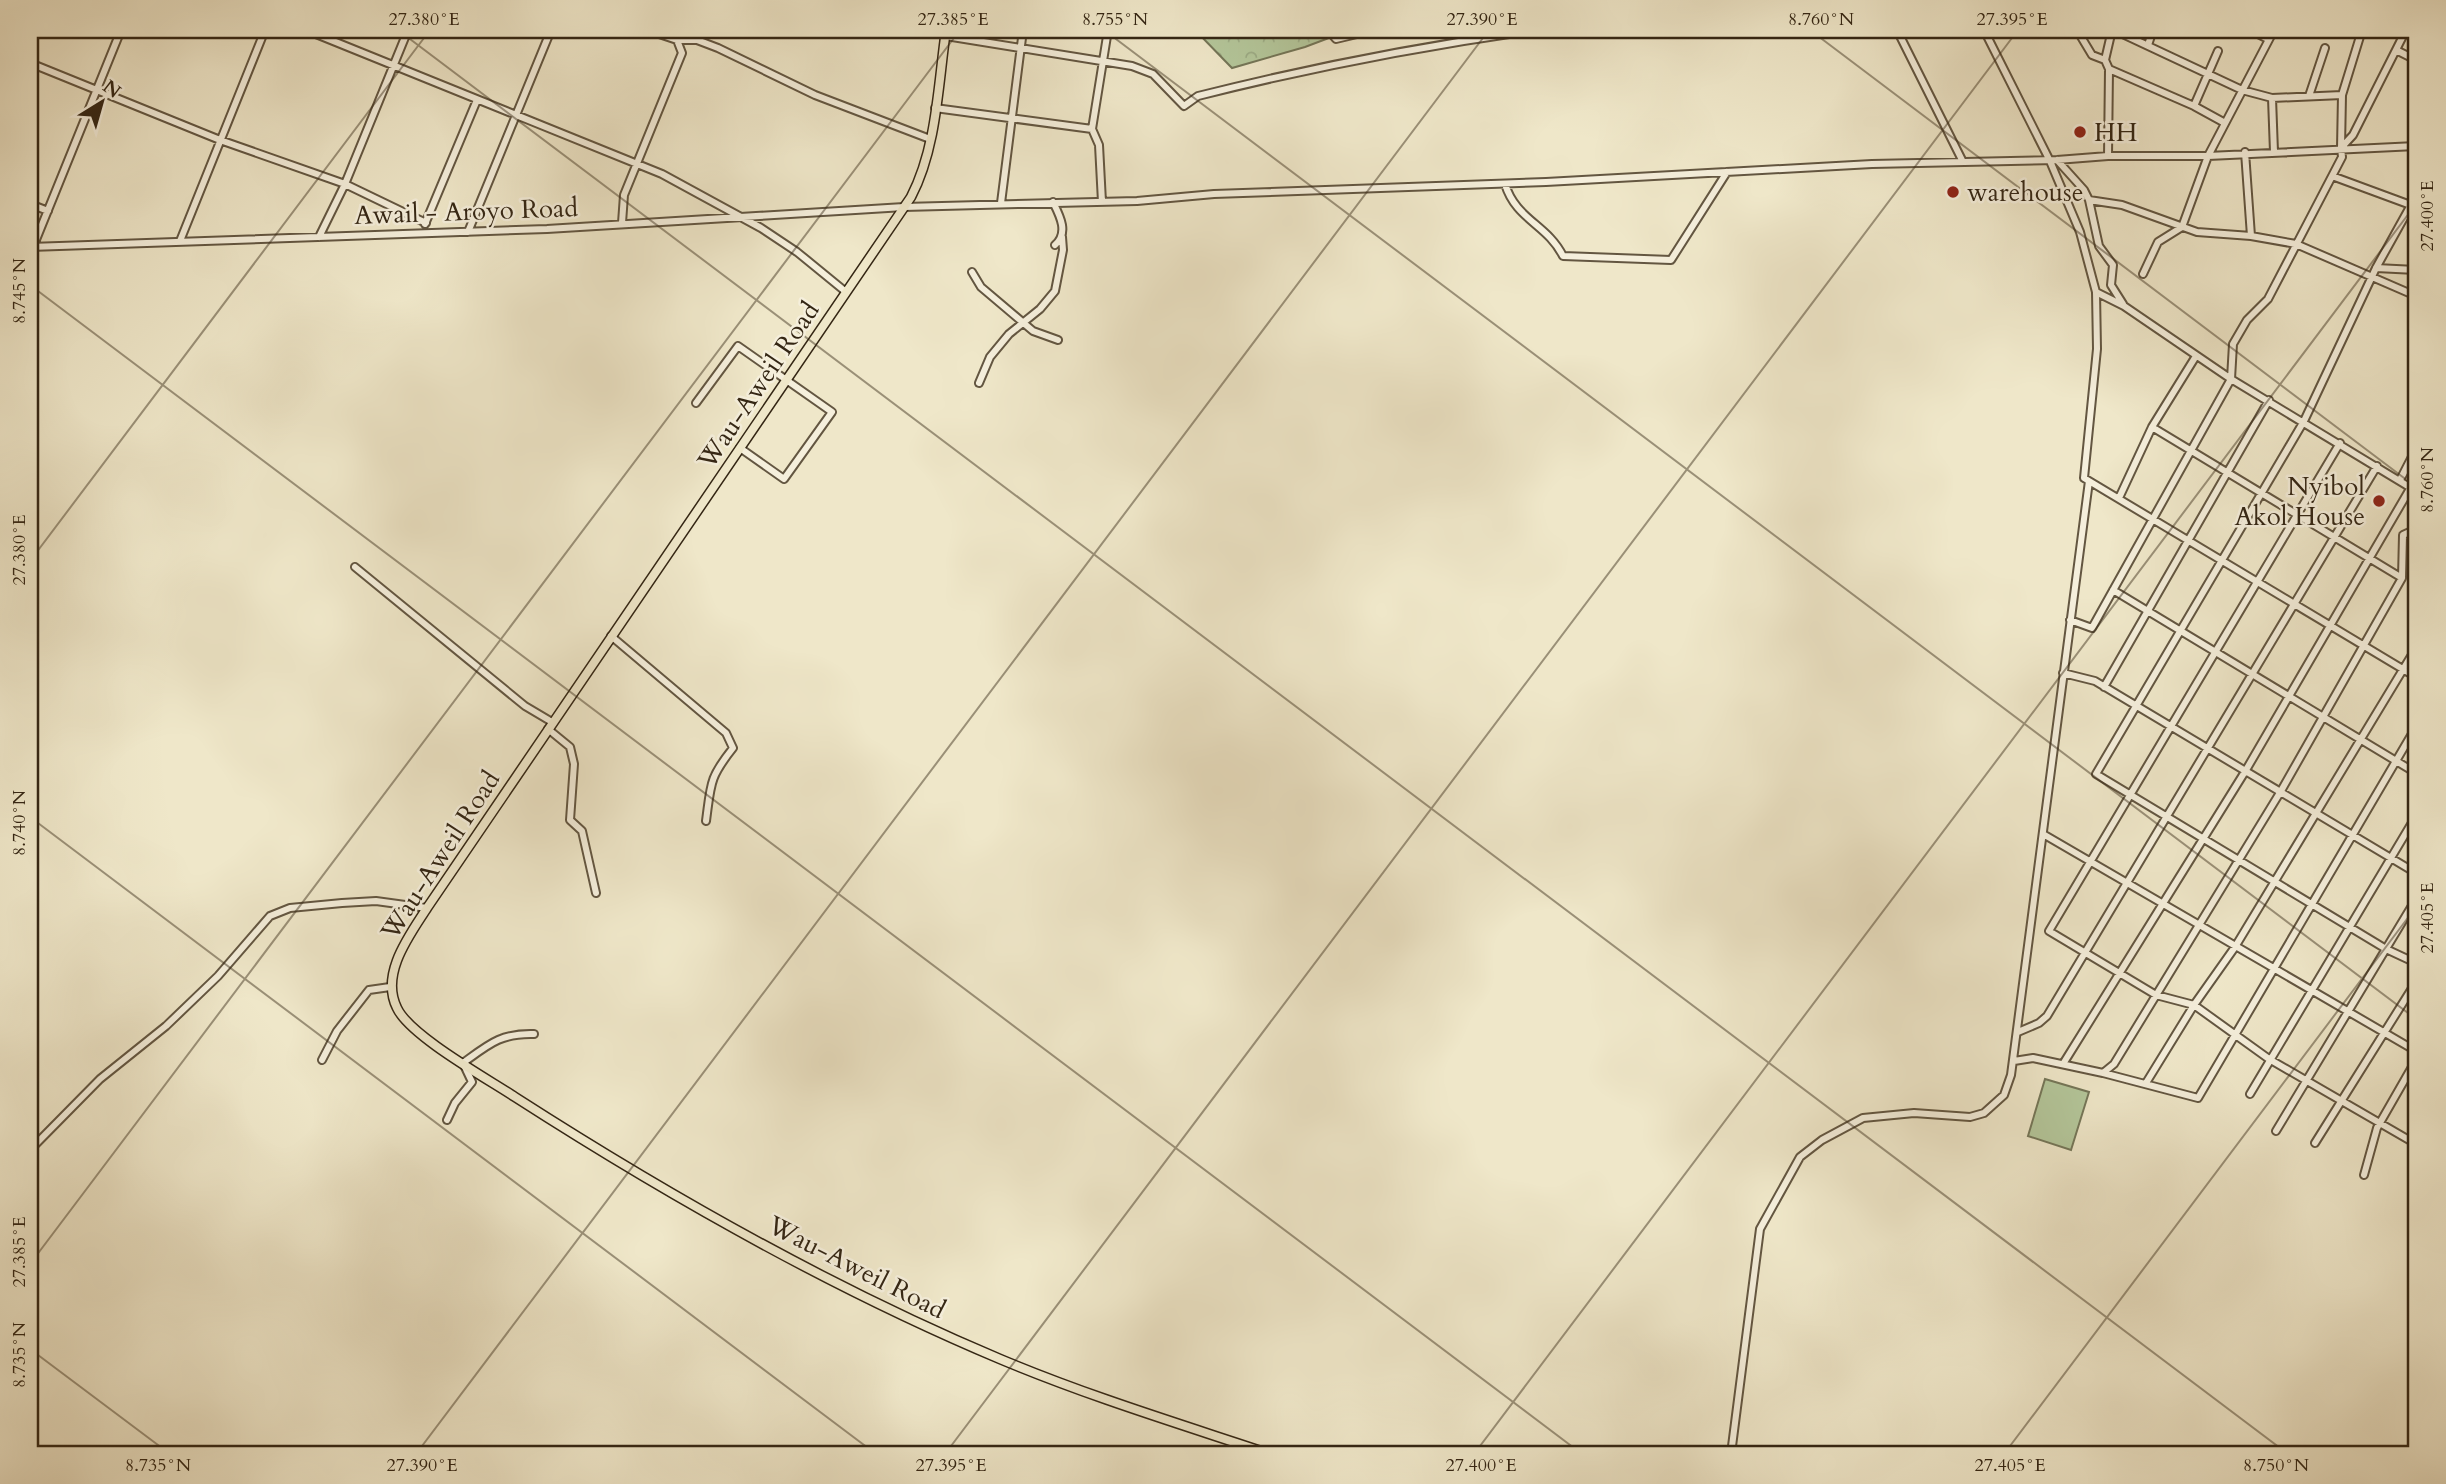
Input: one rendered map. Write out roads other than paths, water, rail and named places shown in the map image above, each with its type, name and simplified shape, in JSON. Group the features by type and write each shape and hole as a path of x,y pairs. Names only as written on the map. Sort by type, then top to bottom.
{"main road":[{"name":"Wau-Aweil Road","path":"946,33 930,139 918,183 427,908 400,956 390,987 398,1011 404,1018 463,1063 590,1145 710,1216 912,1319 1070,1387 1270,1454"}],"street":[{"path":"31,247 121,30"},
{"path":"180,241 264,30"},
{"path":"306,30 662,174 744,218 797,252 846,292"},
{"path":"319,237 345,184 408,30"},
{"path":"468,232 551,30"},
{"path":"647,30 677,40 697,40 718,48 827,100 930,139"},
{"path":"1000,203 1023,30"},
{"path":"1102,202 1099,145 1092,129 1108,30"},
{"path":"1328,30 1336,39 1374,30"},
{"path":"946,33 1020,49 1103,60 1153,74 1184,106 1198,96 1300,72 1456,41 1536,30"},
{"path":"1781,30 1805,33 1851,30"},
{"path":"1897,30 1963,162"},
{"path":"1984,30 2054,160 2080,232 2096,292 2097,349 2084,478 2416,677"},
{"path":"2065,30 2070,30"},
{"path":"2077,30 2092,55 2105,60"},
{"path":"2108,156 2109,69 2105,60 2113,30 2242,90 2272,98 2342,95"},
{"path":"2148,45 2153,30"},
{"path":"2250,30 2268,39"},
{"path":"2143,274 2158,242 2182,227 2208,156 2274,30"},
{"path":"2070,620 2092,628 2231,379 2233,344 2247,320 2268,299 2342,157 2342,95 2362,30"},
{"path":"2341,148 2353,135 2406,30"},
{"path":"622,223 624,195 682,53 677,40"},
{"path":"2309,96 2325,48"},
{"path":"2396,50 2416,60"},
{"path":"2194,106 2218,51"},
{"path":"30,63 220,140 345,184 426,223"},
{"path":"2109,69 2194,106 2224,123"},
{"path":"2272,98 2274,152"},
{"path":"421,233 477,100"},
{"path":"935,108 1092,129"},
{"name":"Awail - Aroyo Road","path":"31,247 468,232 904,207 1102,202 1727,172 2108,156 2208,156 2245,152 2416,146"},
{"path":"2245,152 2252,236"},
{"path":"2054,160 2084,190 2089,200 2099,246 2113,265 2111,285 2124,306"},
{"path":"1505,184 1509,199 1521,215 1540,226 1556,243 1563,256 1671,260 1727,172"},
{"path":"2332,176 2414,206"},
{"path":"2416,196 2414,206 2375,272 2304,421 2096,774 2386,949 2416,963"},
{"path":"2089,200 2122,205 2197,232 2252,236 2296,244 2375,272 2416,296"},
{"path":"979,383 990,357 1055,291 1063,250 1062,223 1053,202"},
{"path":"30,204 48,211"},
{"path":"1055,245 1062,236"},
{"path":"2375,272 2416,270"},
{"path":"972,272 981,287 1039,336 1058,340"},
{"path":"2063,1064 2246,771 2369,558 2413,489 2231,379 2124,306 2096,292"},
{"path":"696,403 738,346 832,412 783,479 740,448"},
{"path":"2119,498 2152,427 2196,356"},
{"path":"2104,687 2269,400"},
{"path":"2152,427 2264,492 2402,578"},
{"path":"2340,443 2218,652 2049,931 2156,995 2194,1005 2269,1059 2416,1144"},
{"path":"2400,480 2416,449"},
{"path":"2018,1032 2039,1023 2047,1016 2168,818 2376,466"},
{"path":"1731,1454 1760,1229 1800,1157 1822,1140 1863,1118 1914,1114 1970,1117 1984,1113 2004,1095 2014,1061 2089,481"},
{"path":"2102,1073 2114,1064 2324,717 2402,578 2403,535 2416,529"},
{"path":"355,567 550,726 570,747 574,764 570,820 582,831 596,893"},
{"path":"2113,590 2416,773"},
{"path":"611,636 726,733 733,748 715,771 709,785 706,821"},
{"path":"2146,1083 2194,1005 2235,947 2416,648"},
{"path":"2063,673 2085,677 2104,687 2416,873"},
{"path":"2014,1061 2033,1058 2063,1064 2198,1098 2416,727"},
{"path":"2250,1094 2416,816"},
{"path":"2043,834 2126,885 2416,1051"},
{"path":"2276,1131 2416,899"},
{"path":"30,1150 100,1079 166,1026 218,976 270,916 289,908 331,903 376,901 427,908"},
{"path":"2315,1143 2416,982"},
{"path":"323,1060 337,1031 369,990 390,987"},
{"path":"447,1120 455,1103 472,1082 463,1063 492,1042 510,1034 534,1034"},
{"path":"2364,1175 2380,1123 2416,1060"}],"place":[{"name":"HH","path":"2080,132"},
{"name":"warehouse","path":"1953,192"},
{"name":"Nyibol Akol House","path":"2379,501"}]}
